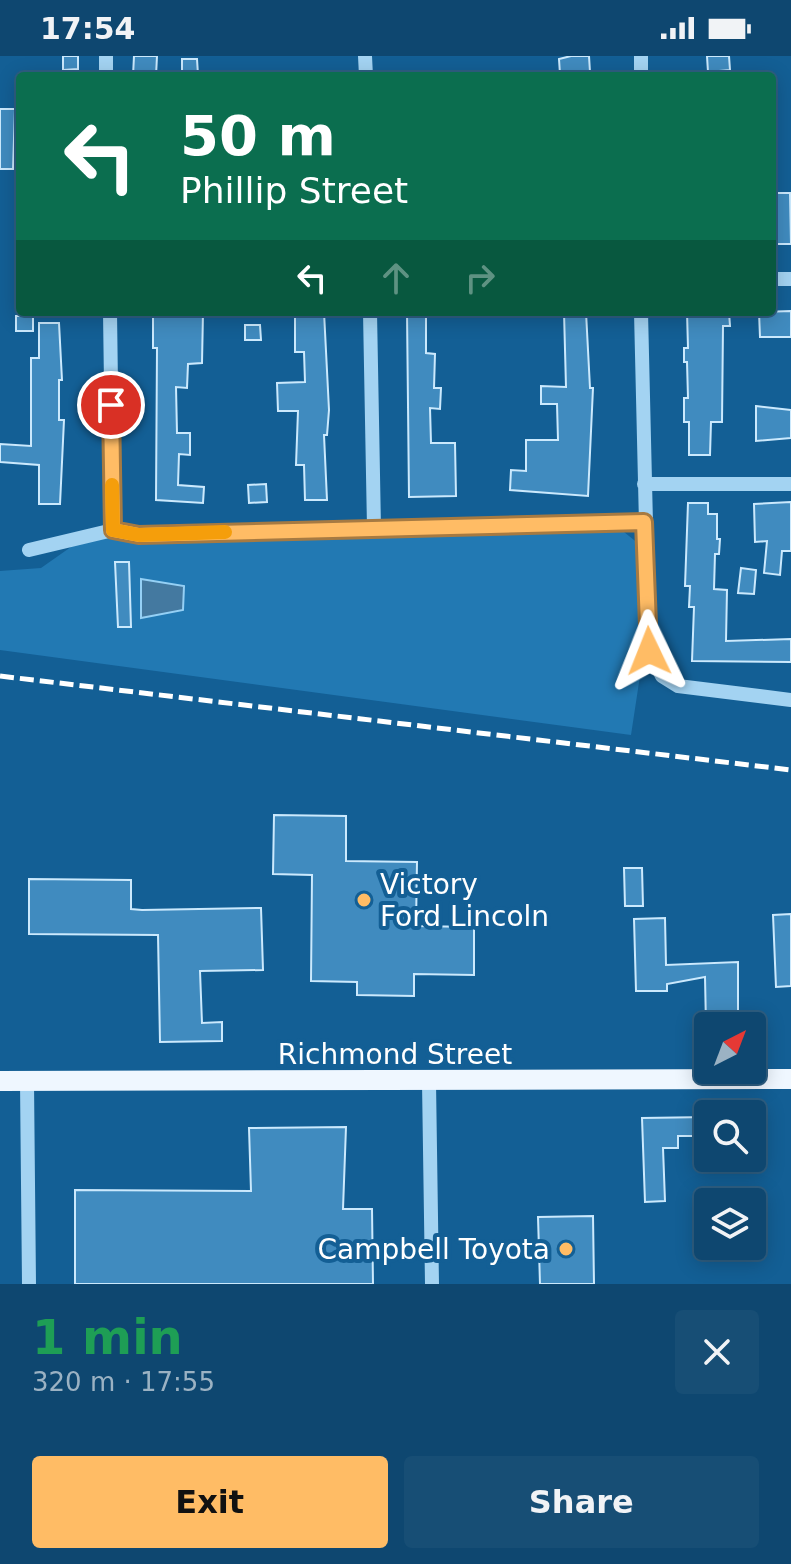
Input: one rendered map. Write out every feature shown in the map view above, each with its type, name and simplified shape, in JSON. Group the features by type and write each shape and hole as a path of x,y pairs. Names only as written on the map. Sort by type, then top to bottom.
{"main road":[{"name":"Richmond Street","path":"0,1081 791,1079"}],"street":[{"path":"110,316 113,530"},
{"path":"370,316 374,528"},
{"path":"641,316 649,651 662,676 678,686 791,700"},
{"path":"644,484 791,484"},
{"path":"29,550 113,530 139,535 644,522"},
{"path":"27,1082 29,1284"},
{"path":"429,1082 432,1284"}],"shaded area":[{"path":"624,532 639,544 643,656 631,735 0,650 0,571 41,568 78,542 104,536"},
{"path":"141,579 184,586 183,610 141,618"}],"building":[{"path":"63,56 78,56 78,69 63,70"},
{"path":"134,56 157,56 156,72 133,72"},
{"path":"589,56 590,72 560,72 559,59"},
{"path":"707,56 729,56 730,70 708,72"},
{"path":"182,59 197,59 198,72 182,72"},
{"path":"0,109 15,109 13,169 0,169"},
{"path":"777,193 790,193 791,244 776,244"},
{"path":"776,311 791,311 791,337 760,337 759,316 776,316"},
{"path":"16,316 33,316 33,331 16,331"},
{"path":"153,316 203,316 202,363 188,364 187,388 176,387 177,433 190,433 190,455 179,454 178,485 204,487 203,503 156,500 157,348 153,348"},
{"path":"295,316 324,316 329,410 327,435 324,435 327,500 305,500 304,465 296,465 298,411 278,411 277,383 305,382 304,352 295,352"},
{"path":"407,316 426,316 426,353 435,354 434,388 441,388 440,409 430,408 431,443 455,443 456,496 409,497"},
{"path":"564,316 586,316 590,388 593,388 588,496 510,490 511,470 526,471 526,440 558,440 557,404 541,404 541,386 566,387"},
{"path":"687,316 729,316 730,326 723,326 722,422 711,422 710,455 689,455 689,422 684,422 684,398 688,398 684,348 688,348"},
{"path":"39,323 59,323 62,380 59,380 59,420 64,420 60,504 39,504 39,465 0,462 0,444 31,446 31,358 39,358"},
{"path":"245,325 260,325 261,340 245,340"},
{"path":"756,406 791,410 791,438 756,441"},
{"path":"266,484 267,502 249,503 248,485"},
{"path":"791,502 791,551 782,551 780,575 764,573 767,541 755,542 754,504"},
{"path":"688,503 708,503 708,514 717,514 717,539 720,539 719,554 715,554 714,589 727,590 726,641 791,639 791,662 692,661 694,607 689,607 690,586 685,586"},
{"path":"115,562 129,562 131,627 118,627"},
{"path":"741,568 756,570 754,594 738,593"},
{"name":"Victory Ford Lincoln","path":"274,815 346,816 346,861 417,862 416,926 474,927 474,975 414,974 414,996 357,995 357,982 311,981 312,875 273,874"},
{"path":"624,868 642,868 643,906 625,906"},
{"path":"29,879 131,880 131,909 261,908 263,970 200,971 202,1023 222,1022 222,1041 160,1042 158,935 29,934"},
{"path":"791,914 791,986 776,987 773,915"},
{"path":"665,918 666,965 738,962 738,1012 706,1012 705,977 667,984 667,991 636,991 634,919"},
{"path":"694,1117 694,1136 678,1136 678,1148 663,1148 665,1201 645,1202 642,1118"},
{"path":"346,1127 343,1209 372,1209 373,1284 75,1284 75,1190 251,1191 249,1128"},
{"name":"Campbell Toyota","path":"593,1216 594,1284 540,1284 538,1217"}],"railway":[{"path":"0,676 791,770"}],"slow traffic":[{"path":"112,485 113,530 139,535 225,532"}],"place":[{"name":"Victory Ford Lincoln","path":"364,900"},
{"name":"Campbell Toyota","path":"566,1249"}],"route":[{"path":"111,405 113,530 139,535 644,522 649,651"}]}
